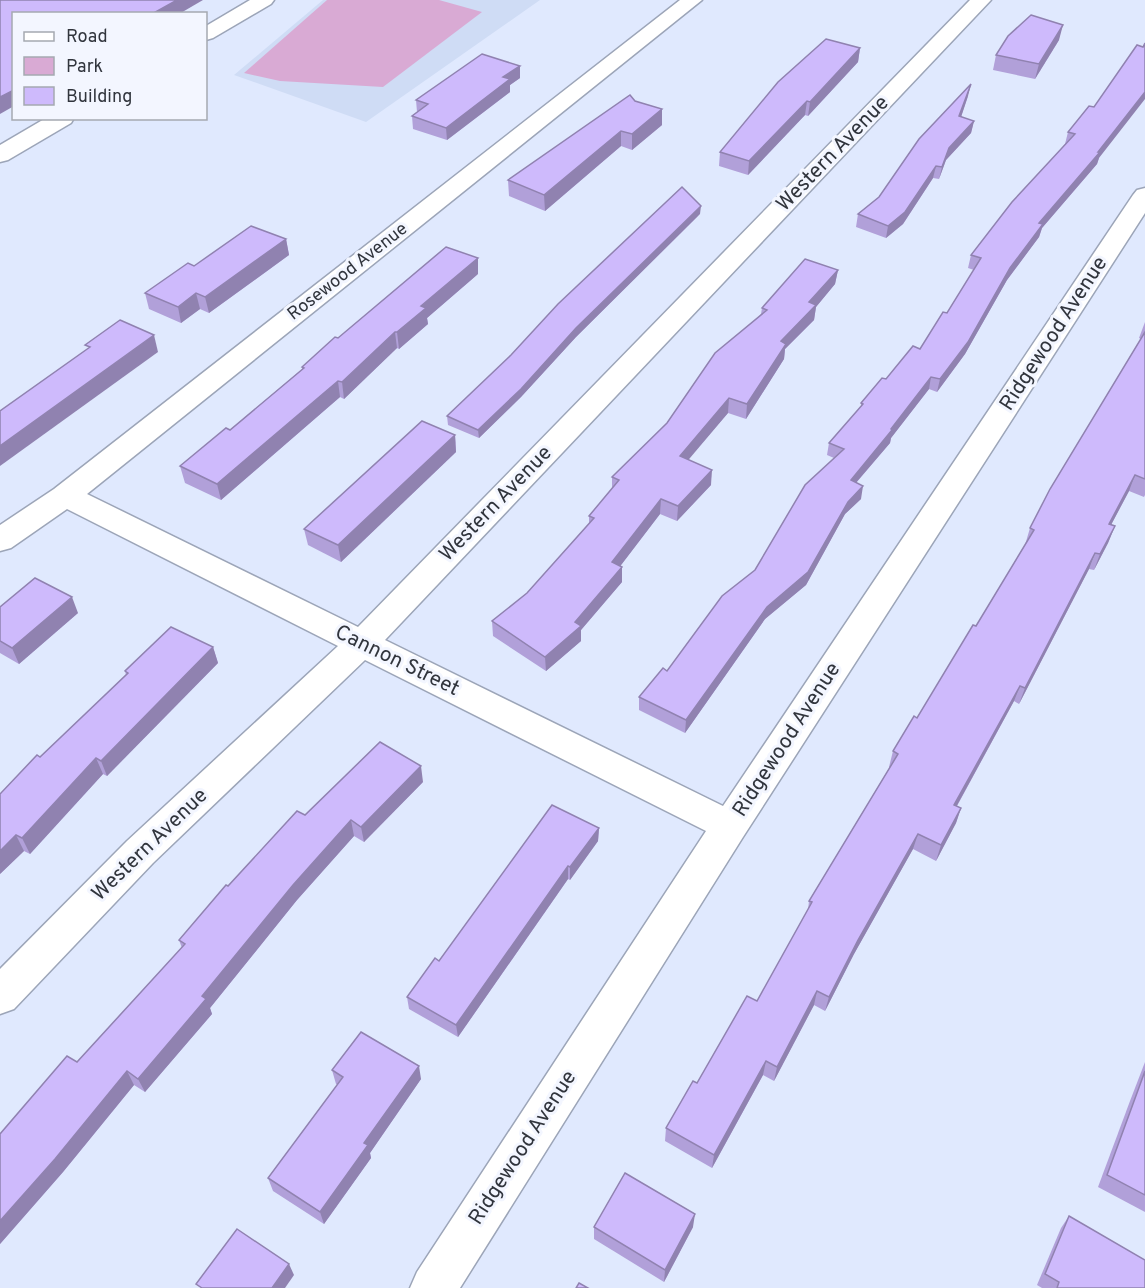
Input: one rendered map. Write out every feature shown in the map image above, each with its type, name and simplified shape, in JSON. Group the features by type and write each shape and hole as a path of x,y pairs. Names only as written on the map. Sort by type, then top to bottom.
{"street":[{"path":"207,33 264,0"},
{"name":"Rosewood Avenue","path":"0,540 65,496 692,0"},
{"name":"Western Avenue","path":"0,996 140,852 361,644 981,0"},
{"path":"0,155 60,120"},
{"name":"Ridgewood Avenue","path":"433,1288 730,826 1145,195"},
{"name":"Cannon Street","path":"65,496 730,826"}],"shaded area":[{"path":"323,0 540,0 366,122 234,75"}],"green space":[{"path":"327,0 439,0 482,12 383,87 280,81 244,73"}],"building":[{"path":"0,0 177,0 156,12 12,12 12,91 0,97"},
{"path":"1031,15 1063,25 1039,64 996,55 1008,36"},
{"path":"826,39 860,48 810,102 807,101 749,161 720,152 778,82"},
{"path":"1145,43 1145,92 1098,152 1100,152 1039,223 1043,224 1010,268 968,342 940,379 931,377 851,480 863,486 848,502 808,572 767,607 686,720 639,697 663,668 667,671 722,596 755,570 805,485 844,449 829,443 882,378 886,379 913,346 920,349 943,312 947,313 981,258 971,255 1012,202 1075,134 1068,132 1089,106 1094,107 1137,45 1143,47"},
{"path":"482,54 520,66 503,77 510,79 446,128 412,116 428,104 416,100"},
{"path":"971,84 959,116 974,121 949,148 942,167 936,166 905,212 888,226 858,214 879,197 919,139"},
{"path":"630,95 635,101 662,109 632,134 621,131 544,195 508,180"},
{"path":"682,187 701,206 576,328 521,389 478,430 447,416 511,355 558,304"},
{"path":"251,226 286,239 205,297 196,293 178,307 145,293 188,263 194,266"},
{"path":"446,247 478,258 421,306 426,308 395,332 342,382 338,381 217,484 180,466 226,428 230,430 304,368 302,367 335,337 338,338"},
{"path":"805,259 838,270 809,302 816,305 781,341 786,344 747,404 729,398 680,456 712,470 678,506 661,499 612,562 622,567 575,622 581,626 545,657 492,621 527,593 594,518 589,516 619,480 612,477 667,423 715,353 767,310 762,308"},
{"path":"120,320 154,335 0,446 0,411 90,347 85,345"},
{"path":"1145,332 1145,479 1135,475 1109,524 1115,526 1100,554 1095,553 1025,688 1020,686 954,805 961,808 941,845 918,834 858,940 829,997 817,991 777,1067 766,1061 714,1155 666,1128 693,1081 697,1083 747,996 757,1001 812,902 809,901 898,754 893,751 914,716 917,718 973,625 976,626 1034,530 1030,528 1050,489"},
{"path":"422,421 455,435 338,545 304,529"},
{"path":"35,578 72,597 12,648 0,641 0,607"},
{"path":"171,627 213,647 101,761 96,758 22,838 16,835 0,851 0,794 37,755 40,757 128,673 125,671"},
{"path":"380,742 421,766 361,827 351,820 293,885 202,996 206,999 138,1079 127,1071 55,1159 0,1221 0,1134 67,1056 77,1062 185,944 179,940 226,885 228,886 297,811 305,815"},
{"path":"552,805 599,828 570,867 568,866 456,1025 407,997 435,958 439,961"},
{"path":"361,1032 419,1066 364,1143 368,1145 320,1212 268,1178 343,1077 332,1070"},
{"path":"1145,1071 1145,1195 1107,1175"},
{"path":"625,1173 695,1214 665,1270 594,1227"},
{"path":"1069,1216 1145,1260 1145,1288 1057,1288 1059,1282 1045,1274"},
{"path":"237,1229 289,1264 272,1288 202,1288 196,1284"},
{"path":"579,1283 588,1288 576,1288"}]}
